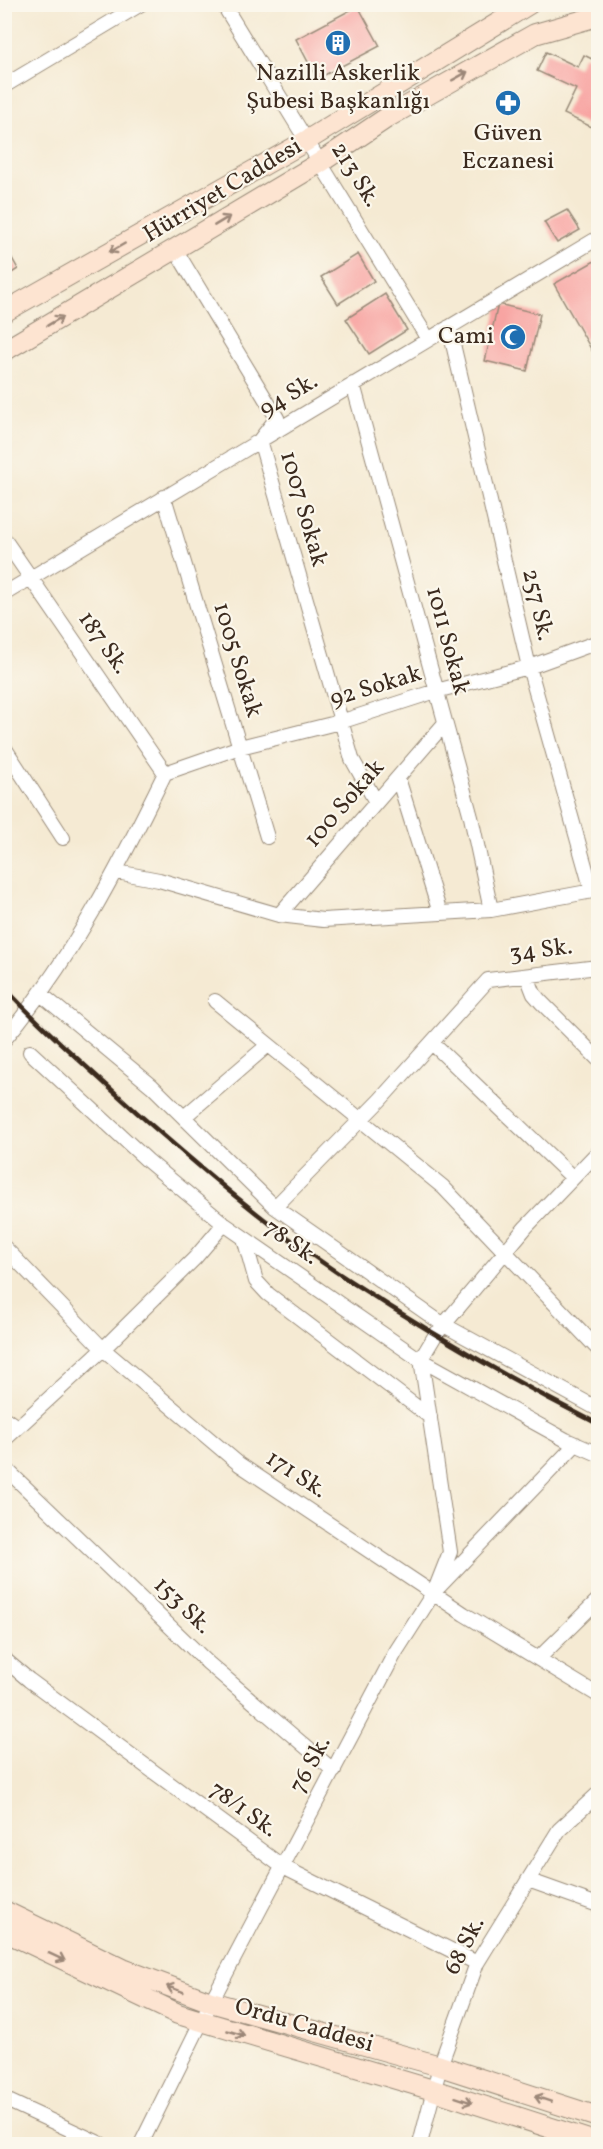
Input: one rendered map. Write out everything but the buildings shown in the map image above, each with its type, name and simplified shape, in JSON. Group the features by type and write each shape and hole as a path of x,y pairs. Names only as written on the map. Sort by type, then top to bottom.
{"main road":[{"name":"Hürriyet Caddesi","path":"4,312 306,141 529,4"},
{"name":"Hürriyet Caddesi","path":"4,351 321,162 388,117 535,34 598,16"},
{"name":"Ordu Caddesi","path":"4,1911 123,1969 211,2002 440,2066 598,2117"},
{"name":"Ordu Caddesi","path":"4,1931 178,2014 203,2023 433,2090 598,2143"}],"street":[{"path":"4,86 141,4"},
{"name":"213 Sk.","path":"223,4 429,339"},
{"name":"94 Sk.","path":"4,594 598,238"},
{"name":"1007 Sokak","path":"175,249 278,418 260,440 340,722 352,759 376,802"},
{"name":"257 Sk.","path":"449,327 529,668 595,891"},
{"name":"1011 Sokak","path":"353,384 471,817 491,910"},
{"name":"1005 Sokak","path":"164,497 267,837"},
{"name":"187 Sk.","path":"4,538 165,773"},
{"name":"92 Sokak","path":"165,773 240,747 340,722 436,692 529,668 598,642"},
{"name":"100 Sokak","path":"279,915 445,723"},
{"path":"4,747 63,838"},
{"path":"4,1040 42,995 117,872 165,773"},
{"path":"398,778 440,913"},
{"path":"117,872 159,880 279,915 323,920 491,910 595,891"},
{"name":"34 Sk.","path":"432,1043 488,980 598,967"},
{"path":"527,976 534,994 598,1059"},
{"path":"42,995 152,1086 275,1207 444,1325 598,1409"},
{"path":"215,1001 443,1187 598,1349"},
{"path":"275,1207 432,1043 573,1179"},
{"path":"184,1117 268,1045"},
{"path":"4,1440 103,1349 195,1258 224,1224 148,1161 30,1052"},
{"path":"434,1592 450,1552 421,1359 444,1325 505,1253 573,1179 595,1161"},
{"name":"78 Sk.","path":"224,1224 421,1359 598,1454"},
{"path":"244,1238 256,1281 267,1294 430,1417"},
{"name":"171 Sk.","path":"4,1246 103,1349 239,1464 464,1614 598,1695"},
{"path":"4,1418 17,1428"},
{"name":"76 Sk.","path":"141,2145 203,2023 211,2002 395,1653 434,1592 576,1444"},
{"name":"153 Sk.","path":"4,1467 208,1663 334,1771"},
{"path":"539,1658 598,1600"},
{"name":"78/1 Sk.","path":"4,1659 29,1680 283,1867 477,1963"},
{"name":"68 Sk.","path":"420,2145 440,2066 477,1963 559,1830 598,1794"},
{"path":"528,1880 598,1905"},
{"path":"4,2099 101,2145"}],"railway":[{"path":"4,987 51,1034 133,1109 212,1177 321,1262 441,1338 598,1424"}],"place":[{"name":"Nazilli Askerlik Şubesi Başkanlığı","path":"338,43"},
{"name":"Güven Eczanesi","path":"508,103"},
{"name":"Cami","path":"513,337"}]}
